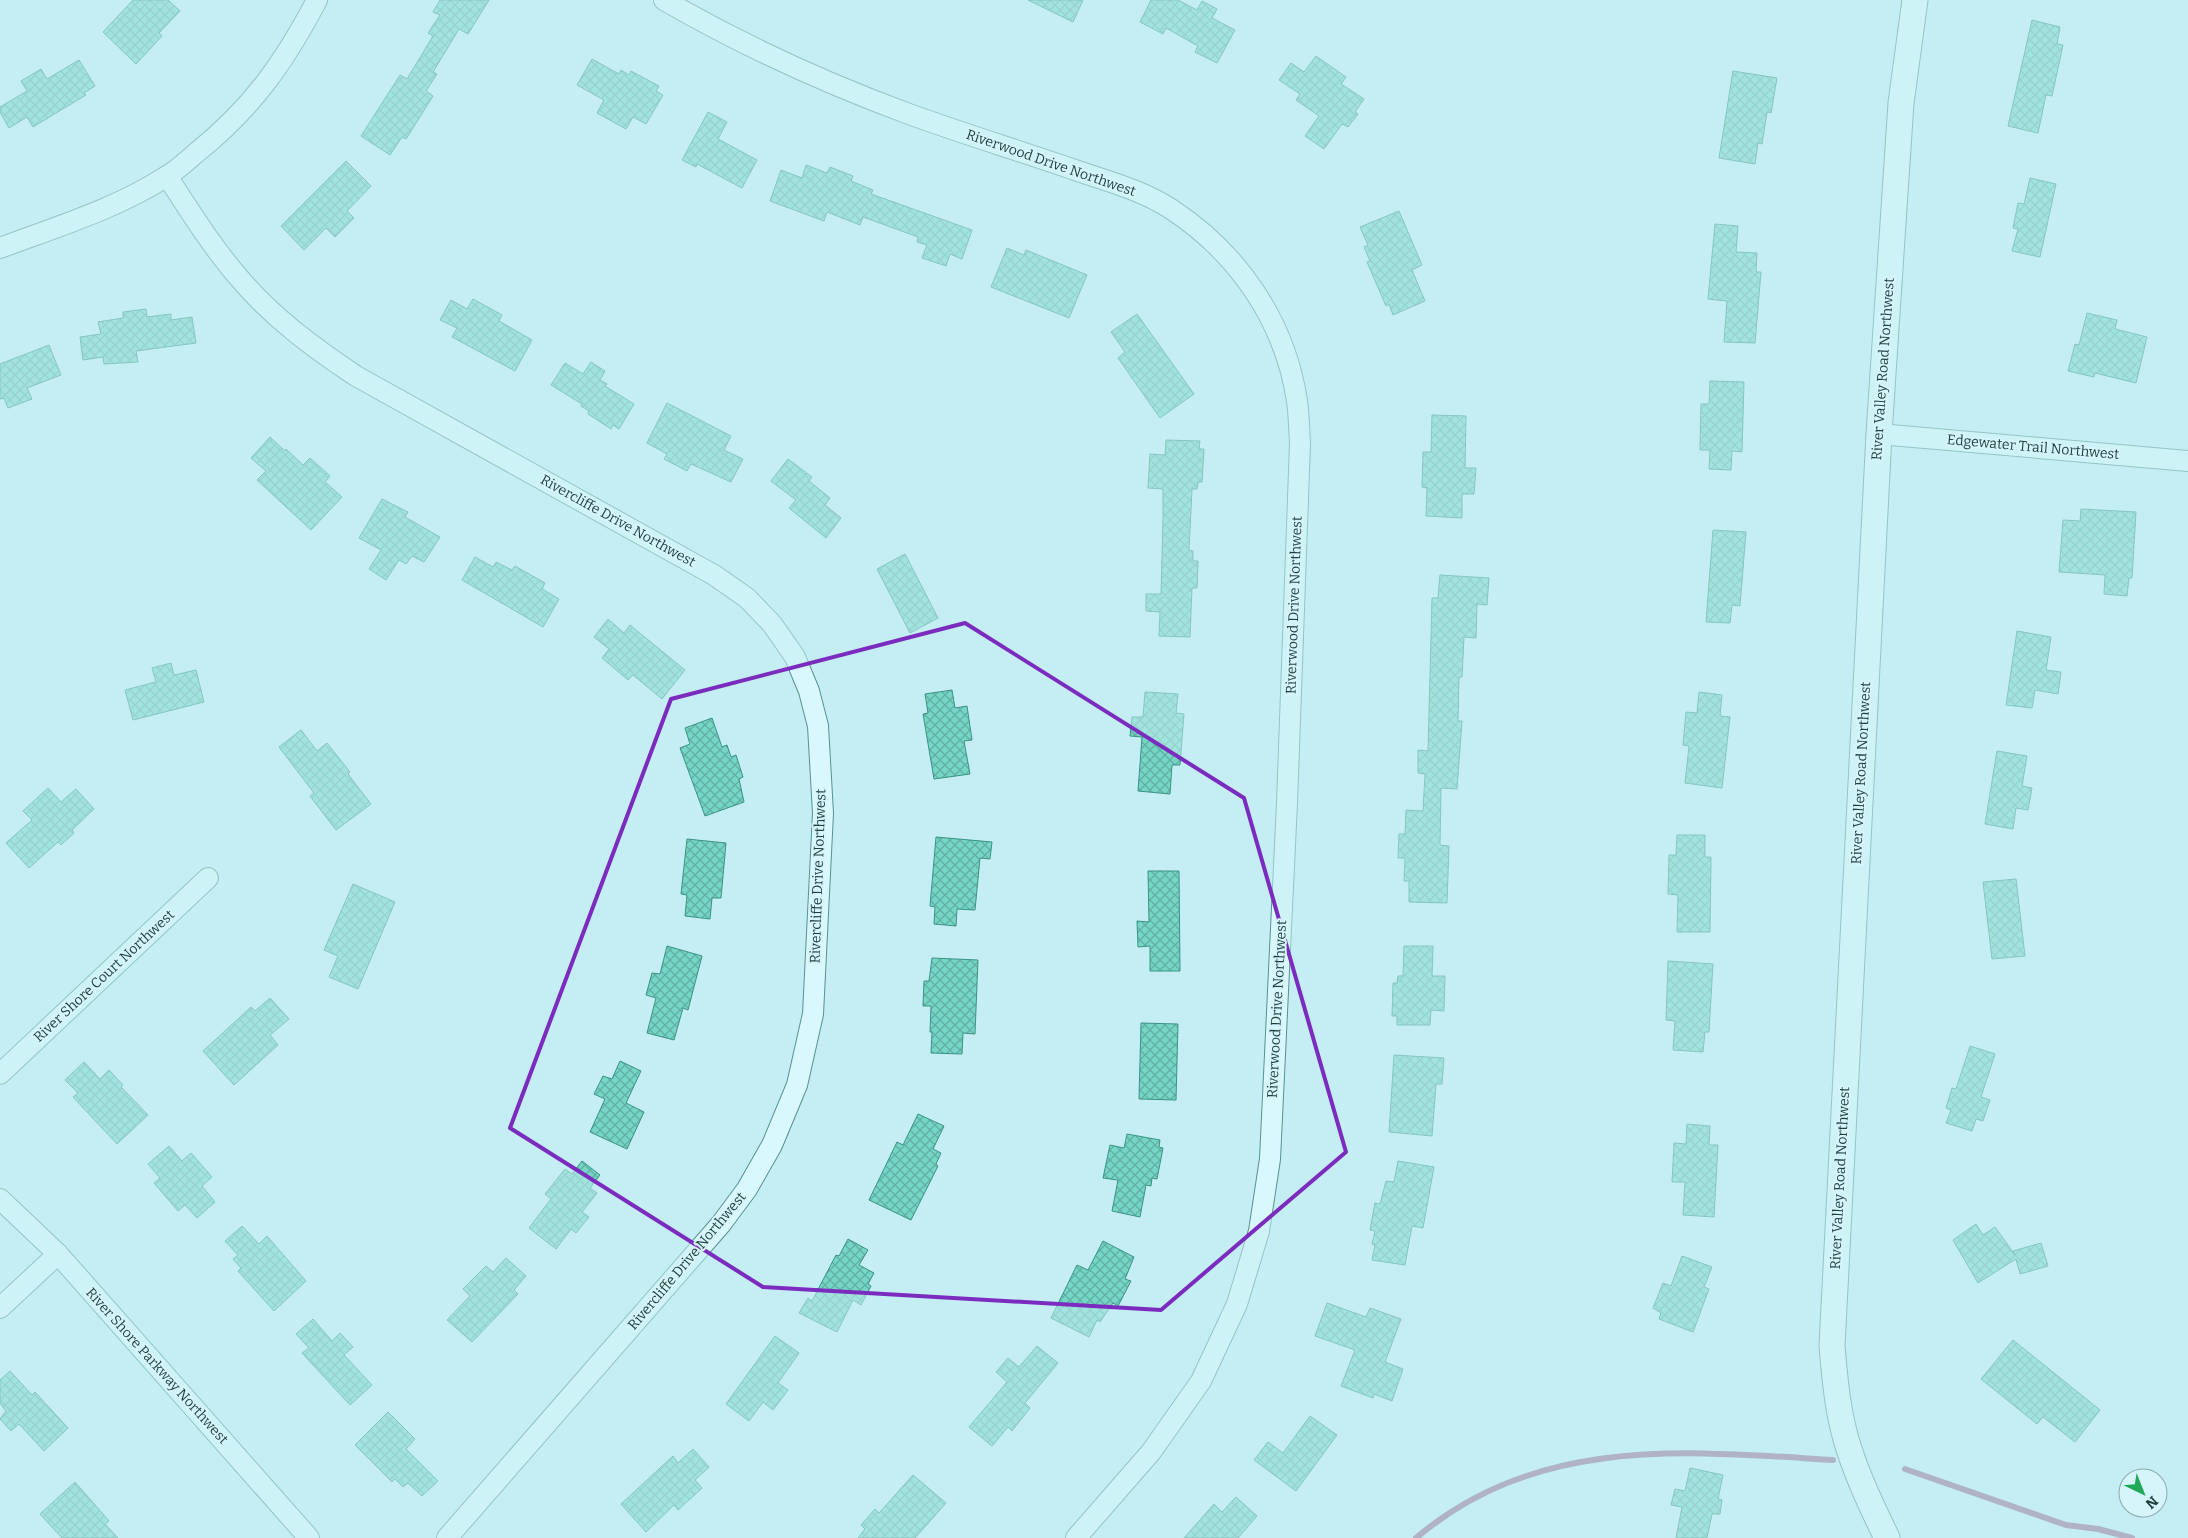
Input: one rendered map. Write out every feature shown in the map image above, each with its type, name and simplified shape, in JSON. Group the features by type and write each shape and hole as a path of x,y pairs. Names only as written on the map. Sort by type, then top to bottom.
{"street":[{"path":"0,248 103,210 167,176 223,131 254,99 283,61 317,0"},
{"name":"Riverwood Drive Northwest","path":"664,0 786,63 908,114 1128,188 1170,208 1218,246 1257,292 1284,346 1297,401 1300,443 1288,803 1270,1149 1259,1231 1237,1304 1200,1381 1151,1452 1076,1538"},
{"name":"River Valley Road Northwest","path":"1887,1538 1866,1496 1848,1448 1837,1398 1832,1346 1879,434 1901,103 1915,0"},
{"name":"Rivercliffe Drive Northwest","path":"167,176 209,239 240,280 277,317 322,354 356,376 714,575 746,598 772,624 794,657 809,691 818,726 823,813 813,1014 797,1085 772,1145 747,1189 721,1224 446,1538"},
{"name":"Edgewater Trail Northwest","path":"1879,434 2188,461"},
{"name":"River Shore Court Northwest","path":"0,1074 208,878"},
{"name":"River Shore Parkway Northwest","path":"0,1199 58,1254 309,1538"},
{"path":"0,1308 58,1254"}],"highlighted area":[{"path":"965,623 1244,798 1346,1152 1161,1310 763,1287 510,1128 671,699"}],"building":[{"path":"133,0 168,0 180,11 159,33 162,36 136,64 103,32"},
{"path":"440,0 489,0 468,34 459,29 433,72 437,74 426,91 433,96 406,139 402,137 390,155 361,136 400,75 407,79 433,36 428,33 440,15 433,12"},
{"path":"1028,0 1083,0 1073,22"},
{"path":"1151,0 1178,0 1197,10 1202,1 1217,9 1212,18 1235,30 1217,63 1195,52 1198,46 1166,28 1163,34 1140,22"},
{"path":"2032,20 2060,27 2057,44 2063,45 2052,96 2046,95 2038,133 2008,126"},
{"path":"1316,56 1346,77 1341,84 1364,99 1355,112 1358,114 1348,127 1342,124 1324,149 1305,136 1319,116 1296,100 1300,94 1279,80 1291,63 1304,72"},
{"path":"592,59 619,74 621,70 629,75 631,71 659,86 656,91 663,95 646,124 633,117 626,129 597,113 604,100 577,85"},
{"path":"79,60 95,86 84,93 86,95 33,127 27,117 9,128 0,112 0,107 27,91 21,81 41,69 47,79"},
{"path":"1733,71 1777,78 1771,113 1767,112 1762,144 1758,143 1755,164 1719,158"},
{"path":"708,112 727,122 718,139 757,160 742,188 697,164 696,167 682,160"},
{"path":"346,161 371,186 347,211 354,218 335,237 326,228 304,250 281,226"},
{"path":"806,165 827,173 830,167 853,176 851,181 873,190 871,194 972,230 962,259 950,254 946,266 922,258 927,245 917,242 918,237 863,217 860,225 827,212 824,221 770,201 781,170 802,178"},
{"path":"2030,178 2056,184 2040,257 2012,251 2018,229 2013,228 2018,203 2024,204"},
{"path":"1399,211 1422,265 1412,270 1425,301 1393,315 1389,304 1386,306 1367,262 1370,261 1364,247 1368,245 1360,227"},
{"path":"1715,224 1738,226 1736,252 1757,253 1756,272 1761,272 1755,343 1724,342 1727,301 1708,299"},
{"path":"1007,248 1024,255 1026,250 1087,275 1069,318 991,287"},
{"path":"473,299 502,315 499,321 532,340 515,371 452,337 457,328 440,320 451,300 467,309"},
{"path":"146,309 147,317 171,314 171,320 192,317 196,343 136,351 138,362 104,364 103,357 83,360 80,337 101,334 98,322 123,318 123,312"},
{"path":"2087,313 2117,320 2115,329 2147,337 2136,383 2095,373 2094,377 2068,371 2075,344 2079,345"},
{"path":"1137,314 1194,394 1160,418 1118,358 1125,352 1111,332"},
{"path":"49,345 61,375 27,388 32,399 8,408 4,398 0,399 0,364"},
{"path":"591,362 605,371 600,380 607,384 605,386 634,404 619,429 613,425 611,429 588,414 589,411 581,406 582,404 551,385 565,363 583,374"},
{"path":"1710,381 1744,382 1742,452 1732,451 1731,470 1709,469 1710,450 1700,450 1701,404 1709,404"},
{"path":"667,403 731,436 724,450 743,459 731,482 691,464 687,471 664,459 667,454 647,443"},
{"path":"1432,415 1466,416 1465,468 1476,468 1474,494 1462,494 1462,518 1426,516 1427,488 1422,487 1423,452 1431,452"},
{"path":"270,437 303,465 310,458 330,476 325,482 342,497 311,530 257,480 266,471 251,458"},
{"path":"1166,440 1200,441 1199,449 1204,449 1202,482 1198,482 1197,489 1192,489 1189,550 1193,551 1193,561 1198,561 1197,588 1192,588 1190,637 1159,636 1160,612 1146,611 1146,594 1161,594 1163,520 1163,489 1148,488 1150,454 1165,455"},
{"path":"788,459 812,477 809,481 830,498 825,505 841,518 826,538 789,508 796,500 771,481"},
{"path":"382,499 408,512 405,517 440,537 424,562 412,556 406,564 399,560 386,580 369,569 381,550 359,538"},
{"path":"2081,509 2136,512 2132,578 2129,578 2127,596 2104,594 2105,575 2059,572 2063,520 2080,521"},
{"path":"1713,530 1746,532 1740,606 1732,605 1730,623 1706,622"},
{"path":"905,554 938,618 910,633 877,569"},
{"path":"475,557 493,567 496,562 512,570 515,566 545,583 542,589 559,599 543,627 462,580"},
{"path":"1440,575 1489,578 1487,605 1477,604 1476,638 1464,637 1462,677 1459,677 1458,721 1462,721 1457,789 1441,788 1440,845 1449,846 1447,903 1409,902 1409,881 1404,881 1405,858 1398,858 1399,834 1405,834 1406,810 1423,811 1425,774 1418,773 1418,750 1428,751 1432,598 1438,598"},
{"path":"608,619 624,633 630,625 685,670 662,699 633,675 628,680 602,658 609,649 594,637"},
{"path":"2017,631 2051,637 2046,670 2061,672 2058,694 2035,690 2032,708 2006,705"},
{"path":"171,663 174,675 196,670 204,702 133,720 125,690 156,682 152,668"},
{"path":"952,690 955,708 967,706 972,740 964,741 970,774 934,779 923,714 928,713 925,694"},
{"path":"1145,692 1178,694 1176,713 1184,714 1180,765 1172,765 1170,794 1138,791 1142,737 1130,736 1132,717 1143,717"},
{"path":"1699,692 1722,695 1720,716 1730,717 1722,788 1685,783 1689,746 1683,745 1686,712 1697,713"},
{"path":"712,718 722,747 727,745 731,757 736,755 743,777 739,779 744,802 705,816 680,748 690,744 685,728"},
{"path":"301,730 317,751 327,743 350,772 348,774 371,804 336,830 310,796 314,793 279,747"},
{"path":"1997,751 2027,756 2022,786 2032,788 2028,810 2016,808 2013,829 1985,824"},
{"path":"48,788 61,802 76,789 94,809 72,830 74,833 61,845 58,842 29,868 6,843 32,820 23,811"},
{"path":"1677,835 1705,835 1705,857 1711,857 1710,932 1677,932 1678,895 1668,894 1669,855 1676,855"},
{"path":"936,837 992,842 990,859 980,858 975,910 957,909 956,926 934,924 935,907 930,906"},
{"path":"687,839 726,843 721,898 712,898 710,919 685,916 687,895 681,894"},
{"path":"1148,871 1179,871 1180,971 1150,971 1150,946 1138,947 1137,921 1149,922"},
{"path":"2016,879 2025,956 1992,959 1983,882"},
{"path":"353,884 395,902 358,989 329,977 338,956 324,950"},
{"path":"667,946 702,956 688,1010 683,1008 674,1040 647,1033 656,998 646,995 652,973 660,974"},
{"path":"1404,946 1433,946 1432,976 1445,976 1444,1011 1431,1010 1430,1025 1397,1025 1397,1016 1392,1016 1393,983 1397,983 1398,976 1403,976"},
{"path":"932,958 978,960 975,1034 963,1033 962,1054 931,1053 931,1006 923,1006 924,981 929,981"},
{"path":"1668,961 1713,964 1709,1032 1705,1032 1703,1052 1673,1050 1675,1021 1666,1020"},
{"path":"270,998 289,1019 270,1035 278,1045 234,1085 203,1051 251,1007 255,1011"},
{"path":"1141,1023 1178,1024 1176,1100 1139,1099"},
{"path":"1970,1046 1995,1054 1981,1097 1990,1100 1983,1121 1976,1119 1972,1131 1946,1123 1951,1110 1946,1108 1952,1088 1956,1089"},
{"path":"1394,1055 1444,1058 1442,1084 1436,1084 1432,1136 1389,1132"},
{"path":"620,1061 641,1071 626,1103 644,1112 627,1149 590,1132 605,1099 594,1094 603,1076 612,1079"},
{"path":"84,1062 100,1079 109,1070 123,1085 121,1087 148,1115 117,1144 73,1097 78,1093 65,1080"},
{"path":"918,1114 944,1126 933,1149 941,1153 936,1164 938,1166 911,1220 869,1200 897,1142 903,1145"},
{"path":"1687,1124 1710,1126 1709,1145 1718,1145 1714,1217 1683,1215 1685,1182 1672,1182 1674,1143 1686,1144"},
{"path":"1127,1134 1160,1140 1159,1147 1163,1148 1157,1179 1152,1178 1151,1186 1146,1185 1140,1217 1112,1211 1118,1180 1103,1178 1110,1145 1124,1148"},
{"path":"169,1146 182,1161 191,1153 212,1177 202,1186 215,1202 197,1218 185,1205 178,1211 154,1183 160,1178 148,1164"},
{"path":"582,1161 600,1175 590,1188 597,1193 582,1212 589,1217 576,1233 571,1229 556,1249 529,1228 551,1199 545,1194 565,1169 572,1174"},
{"path":"1398,1161 1434,1167 1423,1228 1412,1226 1405,1265 1372,1260 1375,1245 1372,1244 1375,1231 1370,1230 1375,1203 1380,1204 1386,1181 1394,1182"},
{"path":"1976,1224 1983,1235 1995,1227 2015,1255 2013,1251 2041,1243 2048,1266 2020,1274 2016,1259 1978,1283 1953,1240"},
{"path":"242,1226 259,1244 267,1236 306,1281 274,1311 238,1271 241,1268 233,1259 238,1255 225,1241"},
{"path":"848,1239 868,1250 859,1265 874,1273 868,1284 871,1286 861,1305 853,1300 837,1332 799,1313 808,1298 812,1301 836,1255 839,1256"},
{"path":"1103,1241 1134,1257 1125,1279 1131,1281 1118,1306 1113,1303 1100,1322 1097,1320 1089,1337 1051,1318 1077,1265 1088,1270"},
{"path":"1682,1256 1712,1267 1704,1287 1709,1289 1693,1332 1659,1319 1661,1313 1653,1308 1663,1283 1671,1286"},
{"path":"506,1258 526,1276 514,1290 518,1294 472,1342 447,1320 470,1296 463,1289 486,1266 493,1272"},
{"path":"1327,1303 1366,1317 1370,1308 1401,1319 1385,1362 1403,1369 1392,1401 1374,1394 1373,1398 1341,1386 1355,1350 1315,1336"},
{"path":"313,1319 332,1341 340,1333 353,1347 344,1355 372,1385 350,1405 302,1353 309,1348 296,1334"},
{"path":"775,1336 799,1353 778,1383 788,1390 773,1410 763,1402 749,1421 726,1404"},
{"path":"2013,1340 2100,1410 2075,1442 2043,1417 2037,1424 1981,1379"},
{"path":"1037,1346 1058,1363 1025,1403 1030,1408 1012,1431 1008,1427 992,1446 969,1427 1007,1382 996,1372 1008,1358 1019,1367"},
{"path":"10,1371 32,1395 35,1392 68,1428 44,1451 19,1424 11,1431 0,1419 6,1411 0,1403 0,1380"},
{"path":"388,1412 415,1439 406,1449 438,1481 422,1496 408,1483 403,1487 395,1479 392,1482 355,1445"},
{"path":"1310,1416 1337,1435 1296,1491 1254,1460 1268,1442 1283,1453"},
{"path":"693,1449 709,1467 695,1480 702,1488 678,1510 674,1505 646,1532 621,1504 673,1456 678,1463"},
{"path":"1690,1468 1723,1475 1718,1499 1722,1500 1720,1514 1712,1514 1707,1538 1676,1538 1682,1507 1671,1505 1675,1489 1685,1491"},
{"path":"913,1475 946,1503 915,1538 858,1538 865,1529 861,1525 875,1509 879,1513"},
{"path":"75,1482 109,1521 105,1524 118,1538 62,1538 40,1514"},
{"path":"1236,1497 1257,1516 1238,1538 1184,1538 1214,1504 1222,1512"}],"waterway":[{"path":"1416,1538 1463,1505 1512,1481 1563,1466 1615,1457 1668,1454 1723,1454 1833,1460"},
{"path":"1905,1469 2066,1525 2098,1529 2132,1538"}]}
